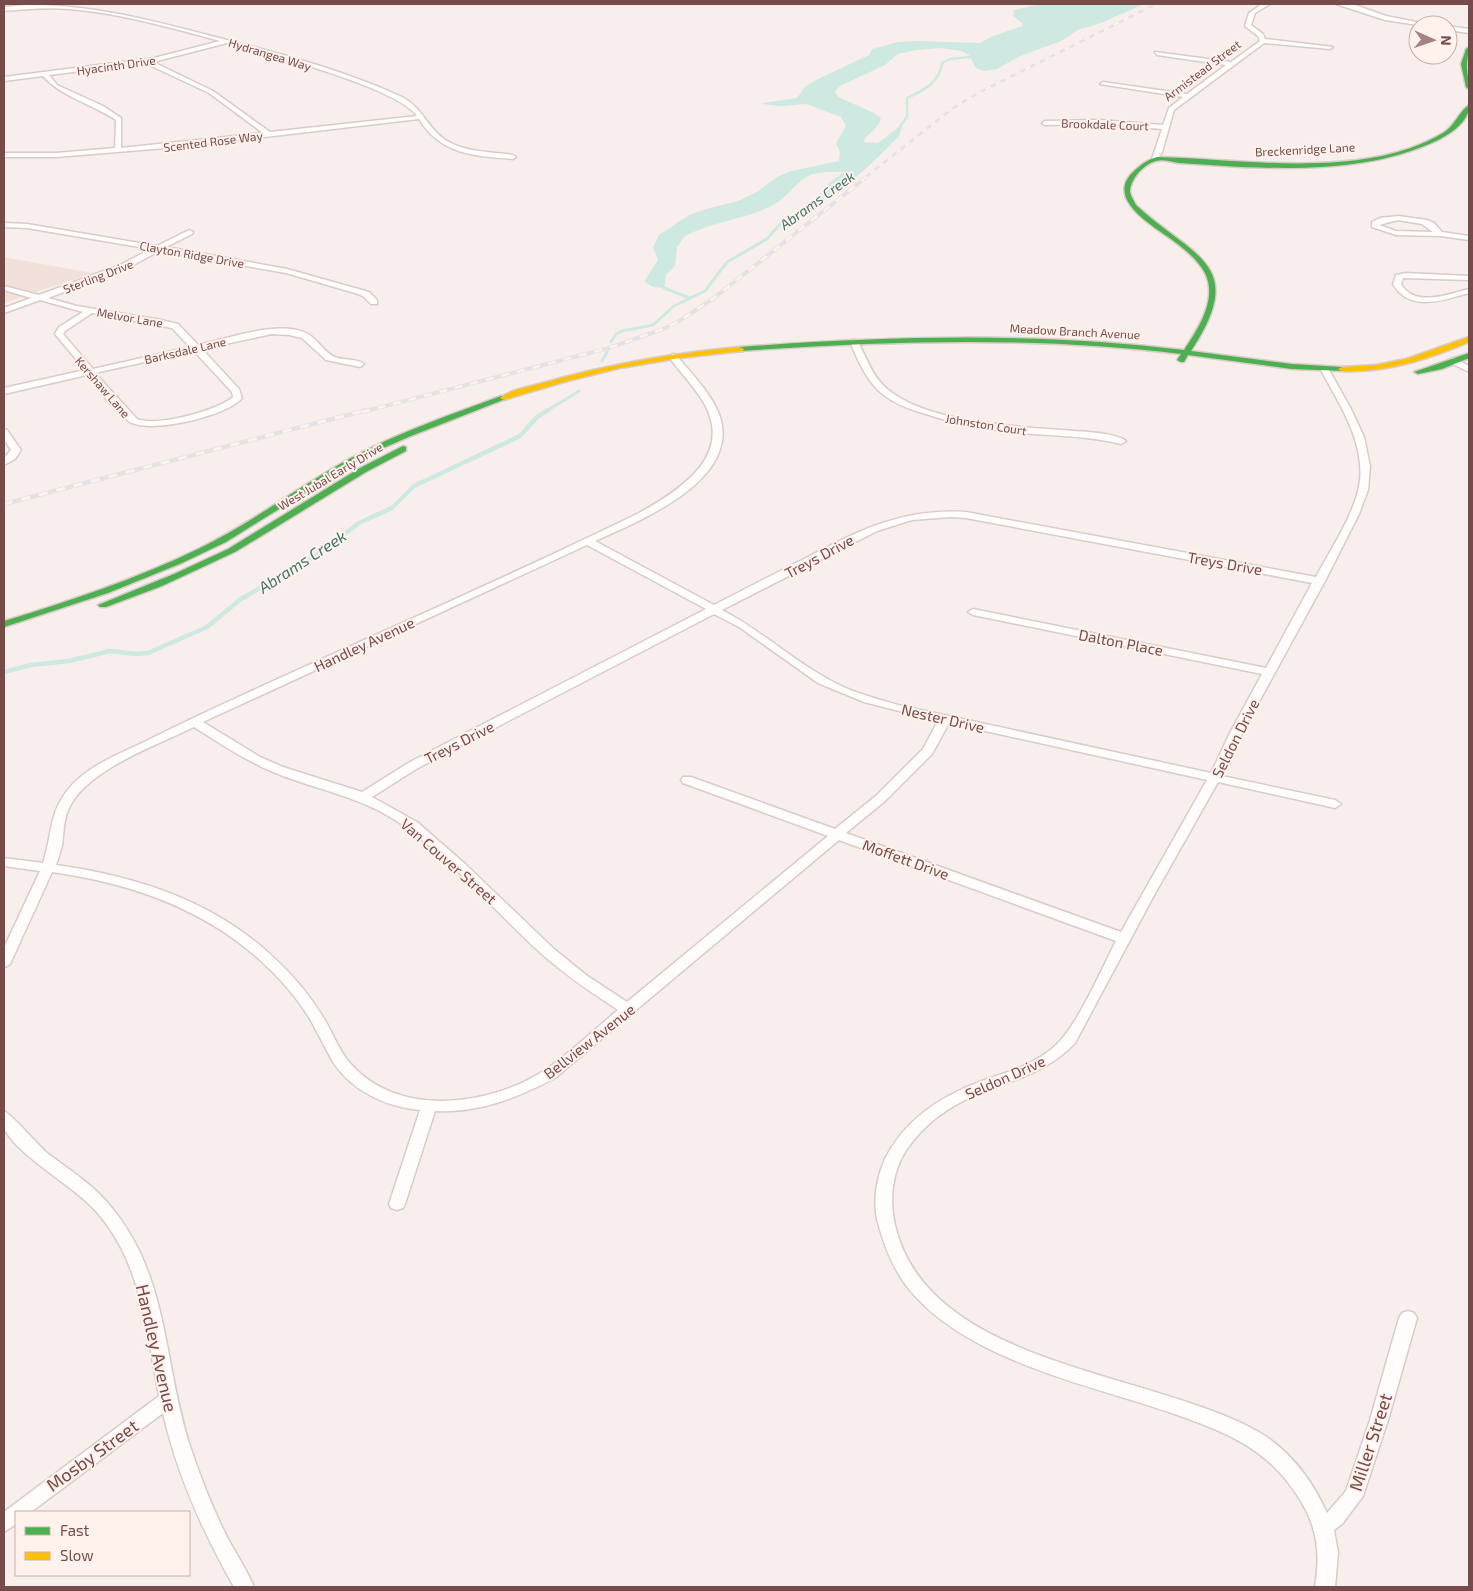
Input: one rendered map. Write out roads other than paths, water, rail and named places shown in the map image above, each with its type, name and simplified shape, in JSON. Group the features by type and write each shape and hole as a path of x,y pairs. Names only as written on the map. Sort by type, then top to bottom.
{"main road":[{"path":"1469,49 1464,64 1469,87"},
{"name":"Breckenridge Lane","path":"1155,159 1210,164 1269,166 1326,164 1362,159 1400,152 1432,141 1460,123 1469,107"},
{"path":"1155,159 1130,180 1126,189 1129,201 1141,215 1174,236 1190,249 1206,269 1213,288 1209,309 1184,356"},
{"name":"Meadow Branch Avenue","path":"1327,374 1402,364 1433,356 1469,339"},
{"name":"Meadow Branch Avenue","path":"677,362 757,348 856,346 1184,356 1268,374 1402,375 1454,362 1469,355"},
{"path":"452,430 518,404 577,386 677,362"},
{"name":"West Jubal Early Drive","path":"4,624 84,599 176,562 244,527 352,461 406,435 541,386 626,365 677,362"},
{"name":"West Jubal Early Drive","path":"94,608 153,587 219,556 267,530 382,459 417,443"},
{"path":"4,636 68,616"}],"street":[{"name":"Hydrangea Way","path":"4,9 49,4 82,6 227,41 334,74 399,98 417,109 436,138 447,144 491,155 513,157"},
{"name":"Armistead Street","path":"1155,159 1159,152 1171,109 1263,41 1260,35 1248,26 1248,22 1256,8 1268,4"},
{"path":"1339,4 1386,18 1408,22"},
{"name":"Hyacinth Drive","path":"4,79 146,61 227,41"},
{"path":"1263,41 1330,47"},
{"path":"1157,53 1231,64"},
{"path":"146,61 211,92 268,134"},
{"path":"45,75 55,86 101,107 120,119 118,150"},
{"path":"1102,84 1187,96"},
{"name":"Scented Rose Way","path":"4,155 56,156 178,146 422,117"},
{"name":"Brookdale Court","path":"1046,123 1093,122 1165,127"},
{"path":"1440,234 1431,225 1415,220 1383,220 1375,224 1376,227 1389,232 1440,234 1469,238"},
{"name":"Clayton Ridge Drive","path":"4,224 27,226 309,276 358,290 374,302"},
{"name":"Sterling Drive","path":"4,311 124,267 189,232"},
{"path":"1469,278 1406,275 1399,277 1396,284 1404,295 1418,299 1469,291"},
{"name":"Melvor Lane","path":"4,288 62,305 170,324 179,330 239,396 232,405 196,415"},
{"name":"Kershaw Lane","path":"90,310 65,326 60,334 62,339 129,418 134,422 143,424 157,424 196,415"},
{"name":"Barksdale Lane","path":"4,391 257,333 289,332 309,338 329,358 360,364"},
{"name":"Johnston Court","path":"856,346 874,379 886,392 901,402 937,416 995,427 1097,436 1121,441"},
{"name":"Handley Avenue","path":"4,962 48,868 55,847 58,819 64,805 76,789 104,766 194,722 587,541 672,499 698,477 707,464 716,443 716,421 712,410 677,362"},
{"path":"1454,362 1469,369"},
{"name":"Seldon Drive","path":"1324,1526 1300,1482 1280,1458 1262,1444 1237,1430 1176,1406 1029,1358 987,1341 940,1310 919,1288 902,1265 891,1241 886,1221 884,1197 887,1173 893,1156 907,1134 919,1123 942,1106 968,1093 1035,1067 1053,1055 1070,1039 1151,888 1215,779 1234,738 1320,581 1354,514 1365,480 1363,456 1357,432 1327,374"},
{"path":"4,432 16,448 14,454 4,462"},
{"name":"Treys Drive","path":"363,797 414,765 879,526 900,518 930,514 966,515 1320,581"},
{"name":"Nester Drive","path":"587,541 743,625 805,670 836,688 896,708 1335,804"},
{"name":"Dalton Place","path":"973,612 1270,672"},
{"name":"Bellview Avenue","path":"4,862 87,873 128,881 148,888 208,916 235,933 274,965 312,1011 344,1066 356,1078 374,1090 394,1099 428,1105 471,1103 497,1098 525,1088 550,1074 881,798 928,751 945,719"},
{"name":"Van Couver Street","path":"194,722 256,760 279,770 363,797 412,825 459,866 549,952 581,978 628,1010"},
{"name":"Moffett Drive","path":"687,780 1125,939"},
{"path":"396,1204 428,1105"},
{"name":"Handley Avenue","path":"4,1117 20,1137 99,1205 122,1237 141,1274 153,1313 168,1399 178,1440 200,1503 220,1545 244,1587"},
{"name":"Miller Street","path":"1324,1526 1335,1518 1354,1496 1379,1420 1408,1318"},
{"name":"Mosby Street","path":"17,1511 168,1399"},
{"name":"Mosby Street","path":"4,1523 15,1513"},
{"path":"1324,1526 1329,1547 1325,1587"}],"water":[{"path":"1040,4 1144,4 1101,23 1078,30 1061,41 1018,57 997,69 984,71 976,68 969,55 961,51 941,48 916,50 898,54 885,65 840,86 835,91 838,97 881,118 878,125 863,142 878,143 899,127 902,127 899,136 862,172 838,190 828,194 821,194 828,184 844,172 813,174 801,181 775,204 765,209 701,229 685,236 677,247 675,266 666,275 664,288 653,287 646,283 645,280 658,260 653,247 659,235 689,215 738,201 757,192 777,177 791,171 839,161 840,152 836,143 846,126 841,117 806,104 781,106 763,103 797,98 805,87 869,55 872,49 898,42 980,43 993,36 1022,26 1022,23 1013,16 1014,10"}],"waterway":[{"name":"Abrams Creek","path":"896,132 907,117 907,98 930,85 941,70 942,63 950,59 970,57"},
{"name":"Abrams Creek","path":"611,342 616,334 622,331 653,325 674,306 705,291 727,262 767,239 781,223 795,217 829,193"},
{"path":"664,288 690,298"},
{"name":"Abrams Creek","path":"602,361 607,352"},
{"name":"Abrams Creek","path":"545,412 579,391"},
{"name":"Abrams Creek","path":"4,672 31,665 69,661 110,651 136,654 148,653 207,627 241,599 317,555 359,523 392,508 414,486 520,436 537,417 548,410"}],"railway":[{"path":"862,180 953,108 980,92 1156,4"},
{"path":"362,412 609,348 663,329 681,320 714,298 864,179"},
{"path":"4,504 367,410"}]}
